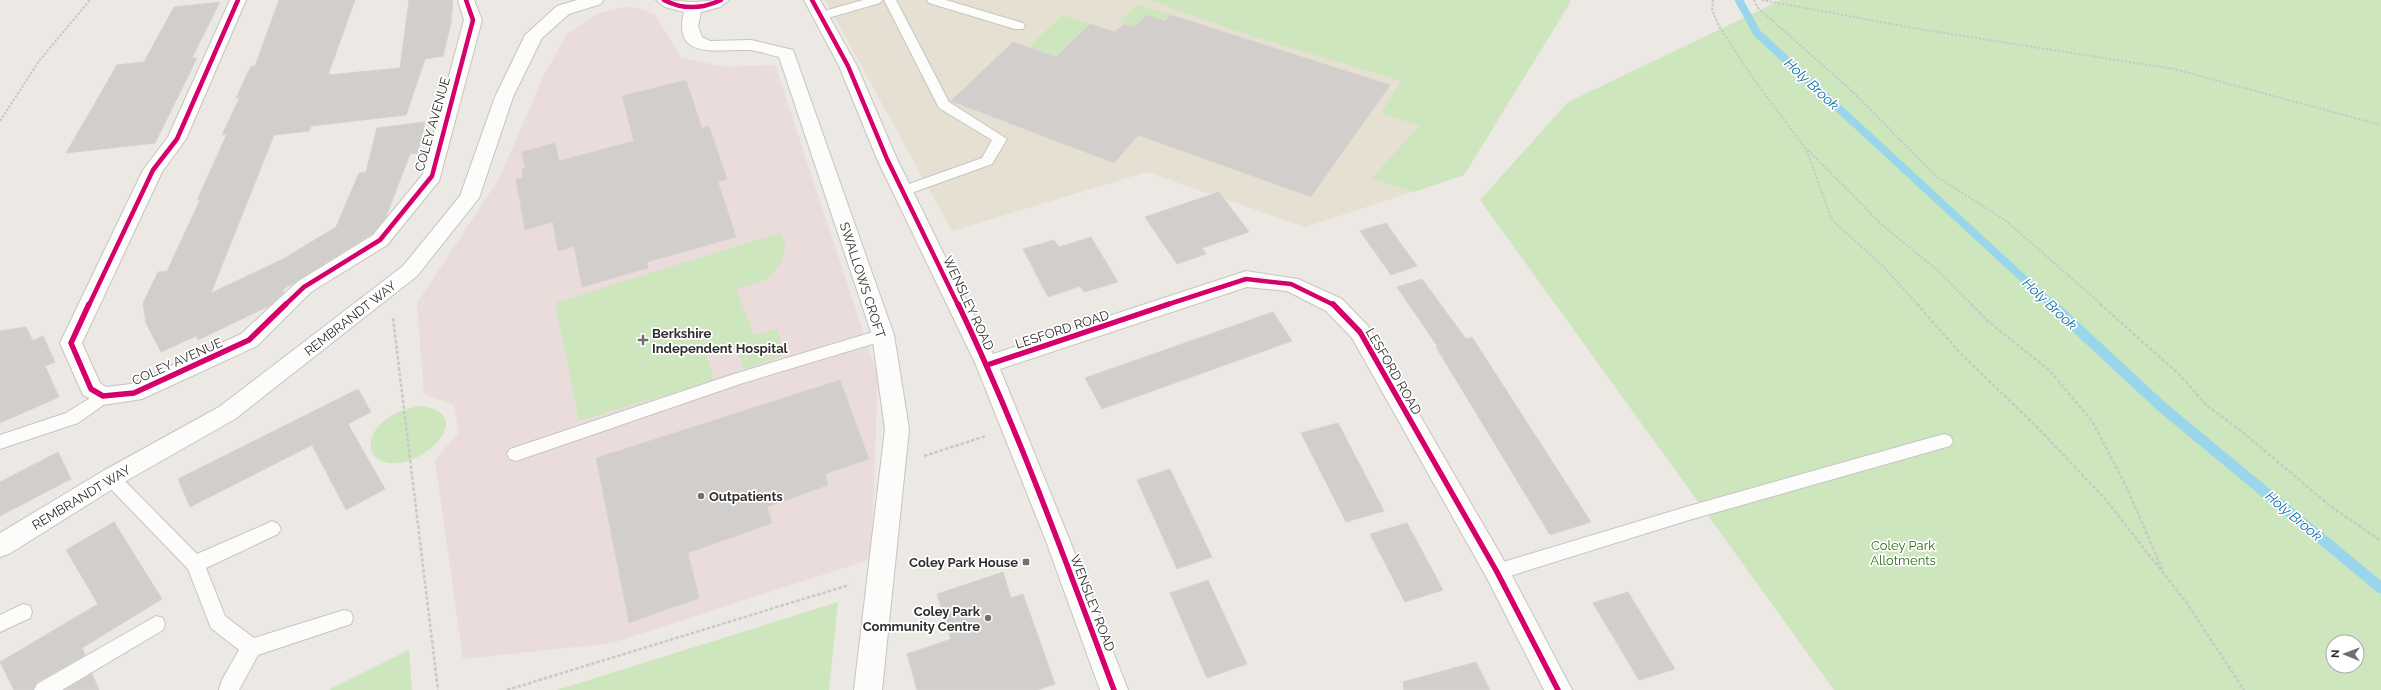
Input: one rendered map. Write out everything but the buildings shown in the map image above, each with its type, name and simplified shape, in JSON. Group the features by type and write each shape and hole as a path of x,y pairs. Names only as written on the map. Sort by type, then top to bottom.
{"street":[{"path":"103,396 92,389 71,343 153,170 177,138 238,0"},
{"name":"COLEY AVENUE","path":"103,396 134,393 249,340 304,287 380,240 432,176 473,20 466,0"},
{"name":"REMBRANDT WAY","path":"0,546 111,478 227,413 410,271 469,198 504,97 534,34 563,10 595,0"},
{"path":"664,0 681,7 693,8 721,0"},
{"name":"SWALLOWS CROFT","path":"693,8 689,26 694,40 707,46 751,45 787,54 883,335 897,429 882,575 868,690"},
{"name":"WENSLEY ROAD","path":"817,8 848,66 887,160 987,365 1058,541 1114,690"},
{"name":"LESFORD ROAD","path":"987,365 1246,279 1291,284 1334,305 1360,332 1497,572 1558,690"}],"lane":[{"path":"817,8 876,0"},
{"path":"890,0 944,105 1000,139 987,161 903,191"},
{"path":"933,0 1019,26"},
{"path":"516,454 740,378 883,335"},
{"path":"0,442 72,418 103,396"},
{"path":"1497,572 1689,513 1944,441"},
{"path":"111,478 195,564 218,622 251,648"},
{"path":"195,564 272,529"},
{"path":"0,624 23,612"},
{"path":"229,690 229,686 251,648 344,618"},
{"path":"44,690 156,624"}],"path":[{"path":"0,121 39,61 90,0"},
{"path":"1713,0 1712,10 1719,26 1752,77 1806,149 1881,224 1937,270 1989,322 2049,370 2092,421 2126,486 2164,575"},
{"path":"1754,0 1758,8 1785,34 1853,92 1937,177 2005,220 2180,376 2206,405 2240,430 2329,505 2381,541"},
{"path":"1762,0 1919,29 2174,69 2381,125"},
{"path":"1806,149 1832,220 1882,265 1961,354 2037,427 2090,483 2186,602 2244,690"},
{"path":"389,288 438,690"},
{"path":"894,466 1012,428"},
{"path":"507,690 882,575"}],"shaded area":[{"path":"825,0 1571,1 1464,175 1305,227 1147,172 952,231"},
{"name":"Berkshire Independent Hospital","path":"629,6 655,14 681,58 726,67 775,65 878,377 871,559 612,643 463,659 435,460 459,432 454,405 424,394 417,303 499,179 544,75 567,34 597,14"}],"green space":[{"path":"1150,0 1571,1 1464,175 1414,192 1371,178 1420,126 1381,113 1401,81 1233,30"},
{"name":"Coley Park Allotments","path":"1781,0 2381,0 2381,690 1834,690 1480,200 1568,102"},
{"path":"1137,4 1171,15 1165,21 1147,15 1135,27 1119,22"},
{"path":"1062,15 1090,24 1056,57 1029,47"},
{"path":"779,233 786,245 781,263 766,280 736,289 754,335 778,329 783,355 744,369 736,348 707,356 714,380 579,421 555,303"},
{"path":"421,406 437,411 445,419 445,428 440,439 430,449 417,457 403,462 389,463 381,461 372,451 371,445 374,432 384,421 397,413 406,409"},
{"path":"838,602 829,690 557,690"},
{"path":"409,650 412,690 330,690 332,688"}],"waterway":[{"name":"Holy Brook","path":"1739,0 1757,33 2052,305"},
{"name":"Holy Brook","path":"2051,304 2162,407 2381,588"}],"cycle path":[{"path":"238,0 177,139 153,170 71,343 91,389 103,396 134,393 249,340 304,287 380,240 432,176 473,20 466,0"},
{"path":"664,0 671,4 692,8 721,0"},
{"path":"812,0 848,66 887,159 987,365 1058,541 1114,690"},
{"path":"987,365 1246,279 1291,284 1334,305 1360,332 1497,572 1558,690"}],"place":[{"name":"Berkshire Independent Hospital","path":"643,340"},
{"name":"Outpatients","path":"701,496"},
{"name":"Coley Park House","path":"1026,562"},
{"name":"Coley Park Community Centre","path":"988,618"}]}
